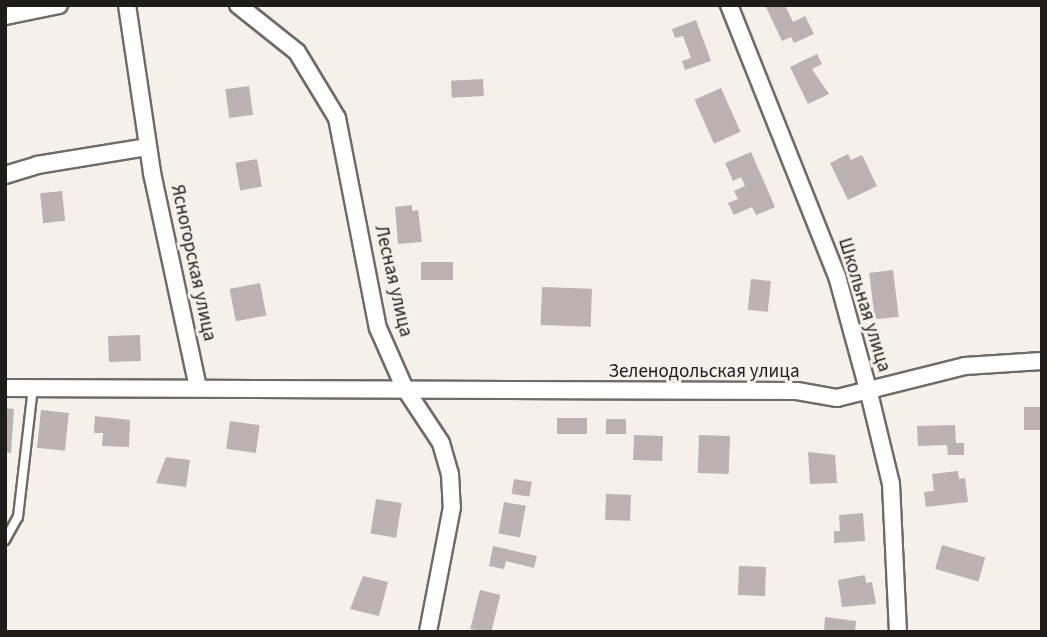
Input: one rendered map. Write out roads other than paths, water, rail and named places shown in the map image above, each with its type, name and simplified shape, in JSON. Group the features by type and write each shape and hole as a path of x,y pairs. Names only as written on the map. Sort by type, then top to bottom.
{"street":[{"path":"5,16 59,5"},
{"name":"Ясногорская улица","path":"127,5 147,147 198,387"},
{"name":"Лесная улица","path":"238,5 297,52 337,118 378,328 404,387 441,443 450,474 452,507 428,632"},
{"name":"Школьная улица","path":"729,5 837,276 869,393 891,484 898,632"},
{"path":"5,175 37,165 147,147"},
{"name":"Зеленодольская улица","path":"5,388 404,387 594,393 797,391 837,398 869,393 965,366 1042,361"}],"lane":[{"path":"5,540 18,517 33,388"}]}
